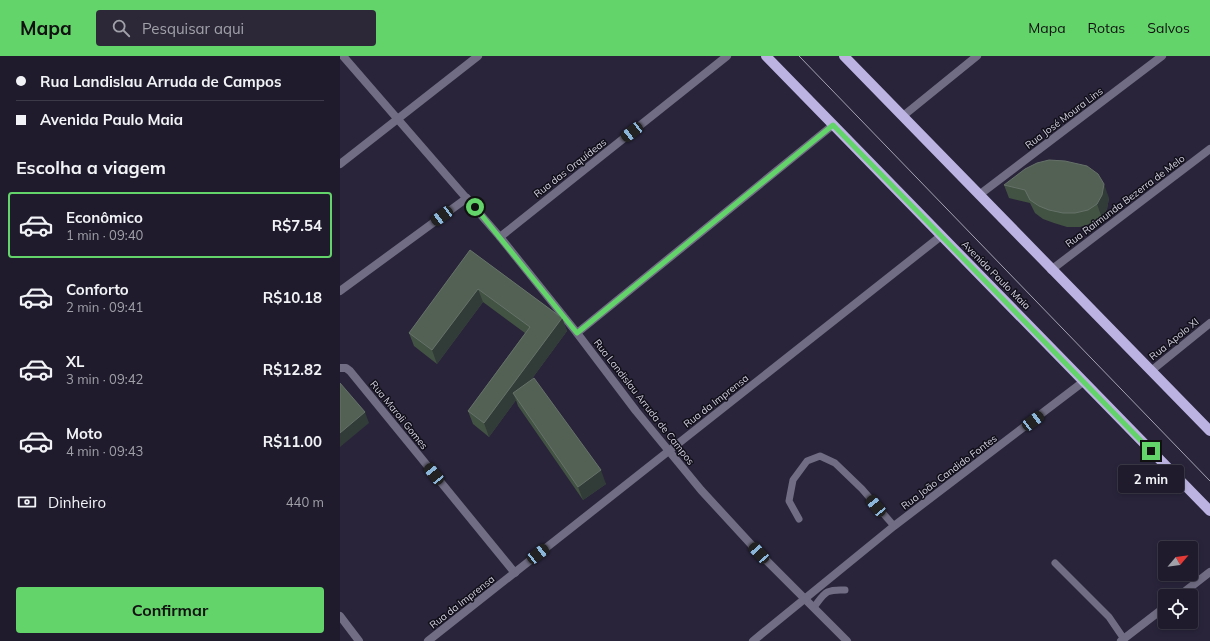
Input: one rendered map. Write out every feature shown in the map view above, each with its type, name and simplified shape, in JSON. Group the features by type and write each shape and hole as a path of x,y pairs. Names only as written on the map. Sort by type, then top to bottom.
{"main road":[{"name":"Avenida Paulo Maia","path":"766,56 1210,511"},
{"path":"844,56 1051,270 1210,431"}],"street":[{"name":"Rua Landislau Arruda de Campos","path":"343,56 500,237 577,333 669,452 759,553 847,641"},
{"path":"340,164 478,56"},
{"name":"Rua das Orquídeas","path":"500,237 727,56"},
{"path":"903,116 977,56"},
{"name":"Rua José Moura Lins","path":"979,195 1162,56"},
{"path":"577,333 833,125"},
{"name":"Rua Raimunda Bezerra de Melo","path":"1051,270 1210,149"},
{"path":"340,291 467,198"},
{"name":"Rua da Imprensa","path":"428,641 941,236"},
{"name":"Rua Apolo XI","path":"1151,371 1210,323"},
{"name":"Rua Maroli Gomes","path":"340,368 346,368 353,374 515,573"},
{"name":"Rua João Candido Fontes","path":"753,641 894,526 1083,382"},
{"path":"1188,589 1210,572"},
{"path":"1122,640 1158,612"},
{"path":"340,616 359,641"}],"lane":[{"path":"799,519 789,501 793,480 807,461 820,456 841,468 862,489 894,526"},
{"path":"1055,563 1109,617 1122,640"},
{"path":"814,607 828,591 833,589 845,590"}],"building":[{"path":"1049,160 1065,161 1087,166 1098,174 1104,184 1102,195 1097,204 1088,210 1075,213 1063,213 1039,206 1030,200 1025,190 1004,185 1025,169 1037,163"},
{"path":"470,250 562,318 484,423 468,411 530,327 478,289 432,350 409,333"},
{"path":"534,378 601,470 578,487 513,393"},
{"path":"340,383 365,412 340,433"}],"tram line":[{"path":"799,56 1210,481"}],"route":[{"path":"475,207 577,333 833,125 1151,451"}]}
